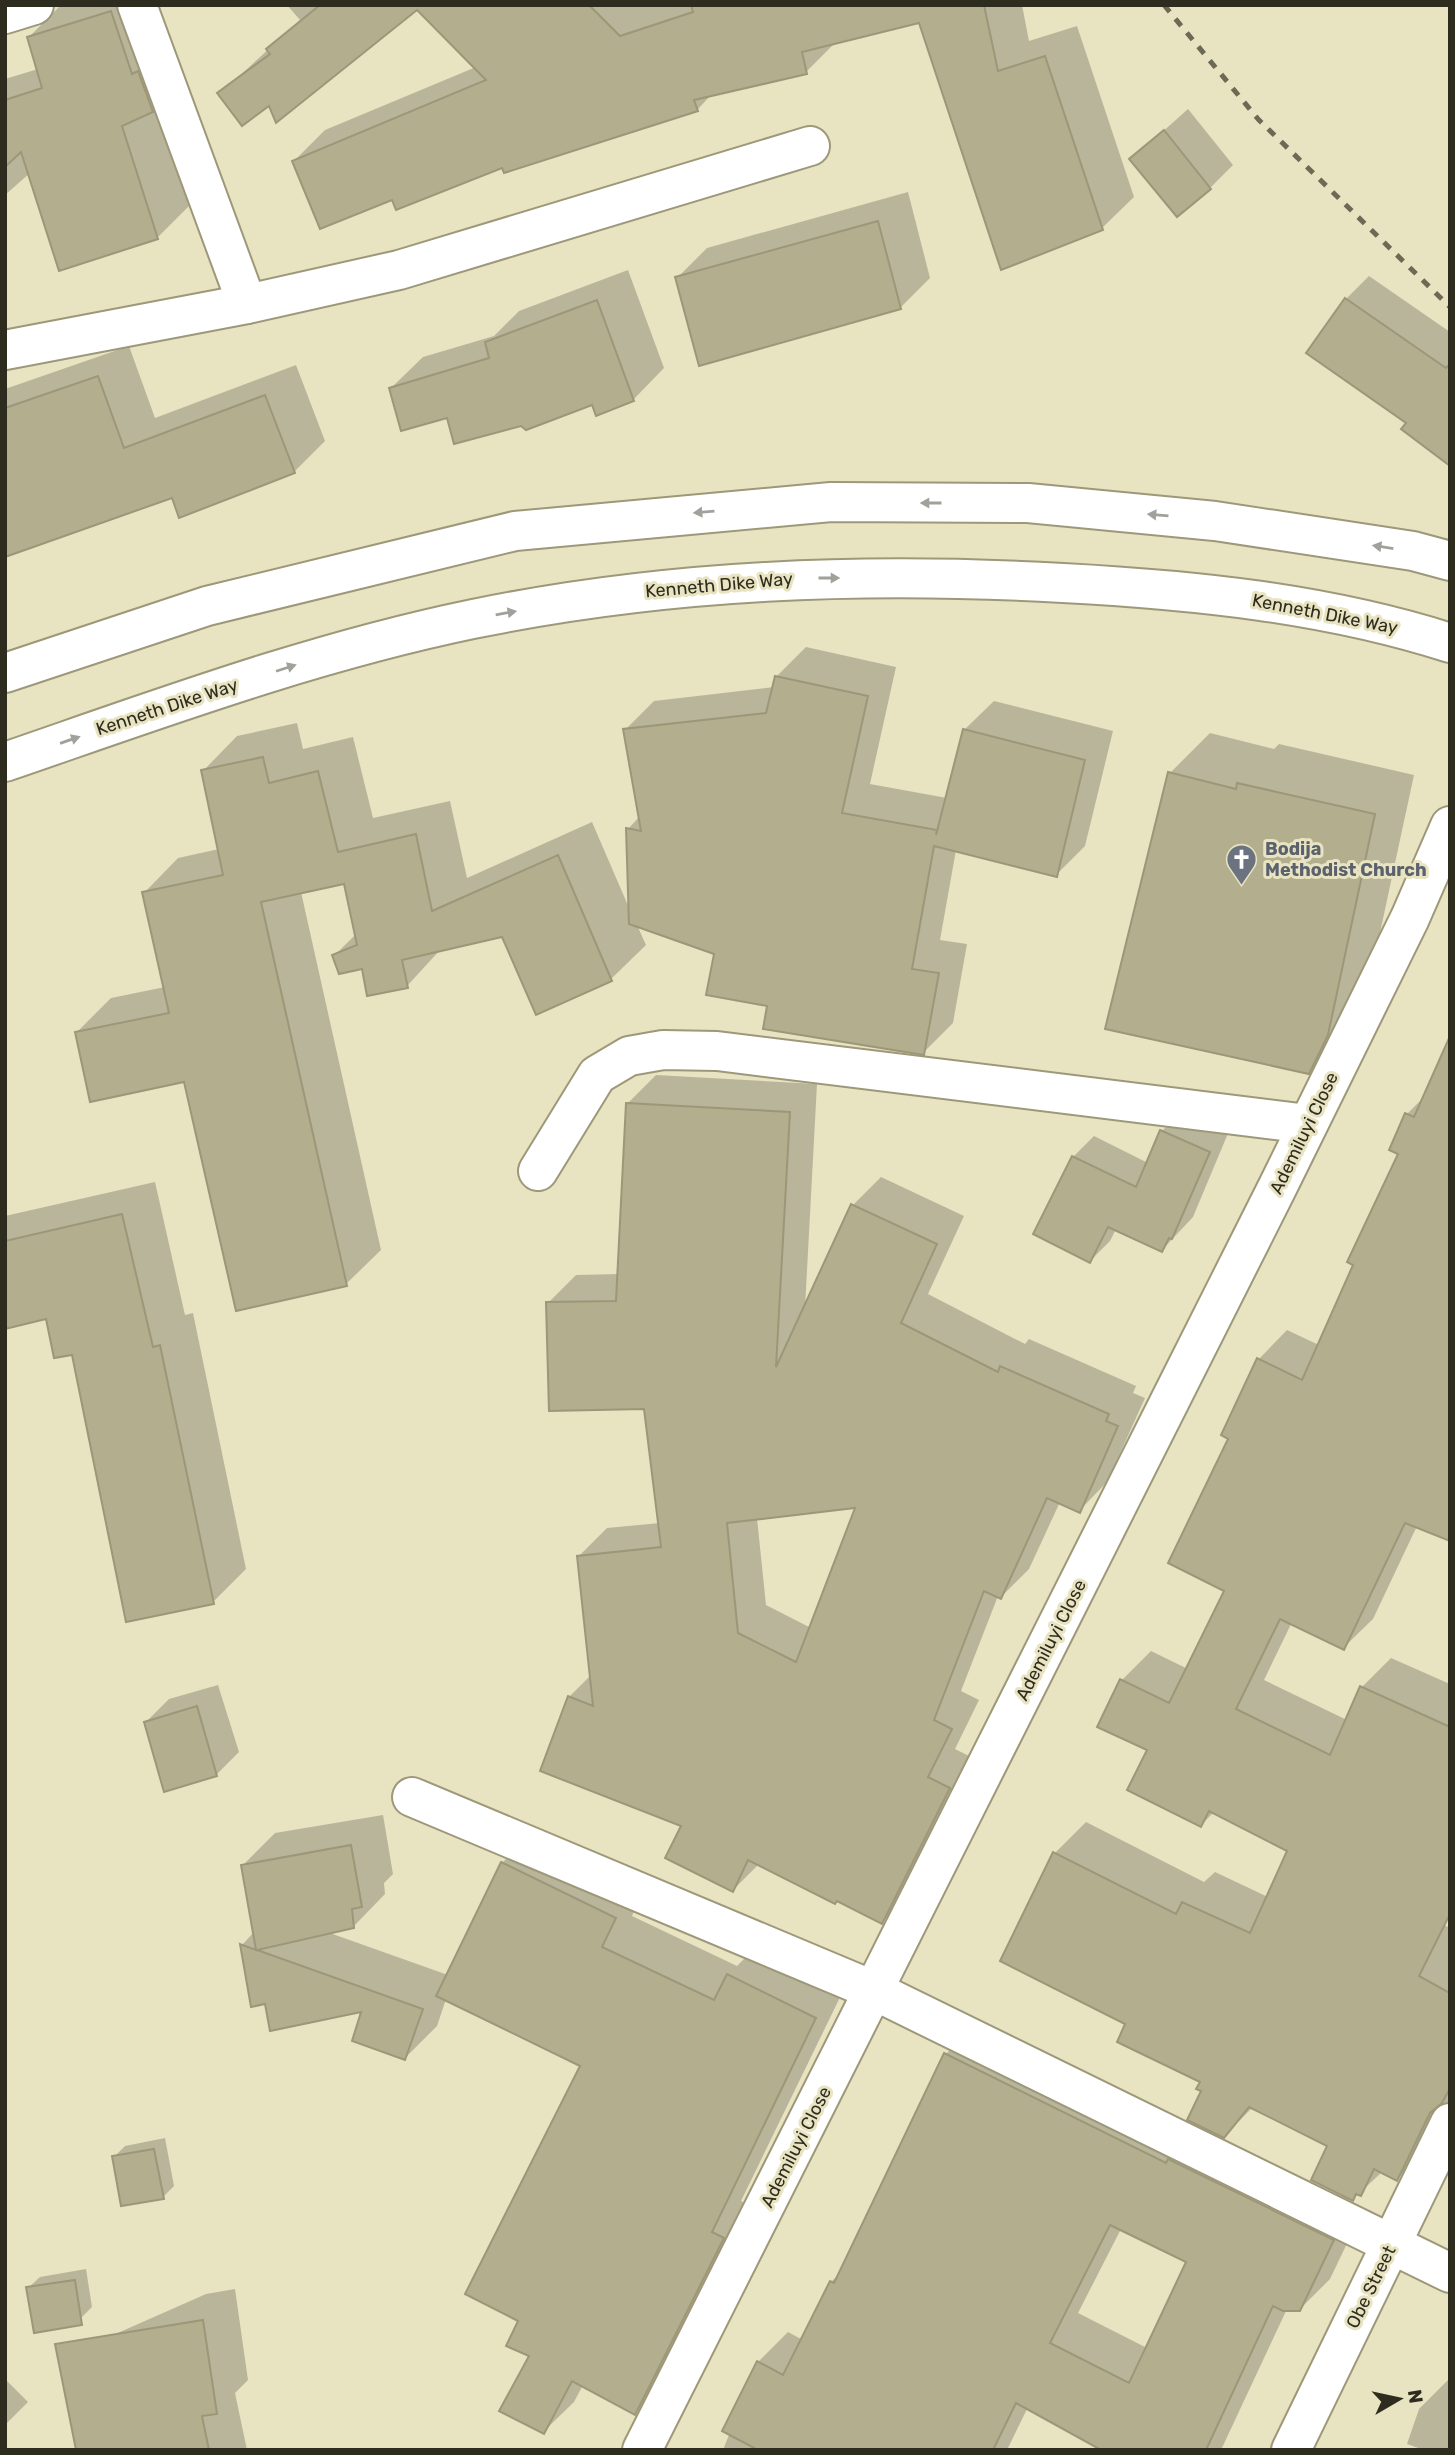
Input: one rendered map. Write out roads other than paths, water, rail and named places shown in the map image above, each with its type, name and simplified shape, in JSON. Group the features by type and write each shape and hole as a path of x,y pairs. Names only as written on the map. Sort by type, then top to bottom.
{"main road":[{"path":"5,14 34,5"},
{"path":"137,5 247,303"},
{"path":"5,351 399,270 810,146"},
{"path":"5,673 207,606 515,531 803,505 1028,503 1215,521 1413,551 1450,561"},
{"name":"Kenneth Dike Way","path":"5,762 302,663 471,619 636,592 779,579 970,578 1126,586 1275,602 1419,633 1450,643"},
{"name":"Ademiluyi Close","path":"642,2450 875,1991 1308,1124 1410,918 1450,826"},
{"path":"538,1171 597,1075 629,1056 663,1050 717,1051 1308,1124"},
{"path":"412,1797 875,1991 1450,2273"},
{"name":"Obe Street","path":"1291,2450 1450,2123"}],"railway":[{"path":"1164,5 1258,119 1450,307"}],"place":[{"name":"Bodija Methodist Church","path":"1242,886"}]}
